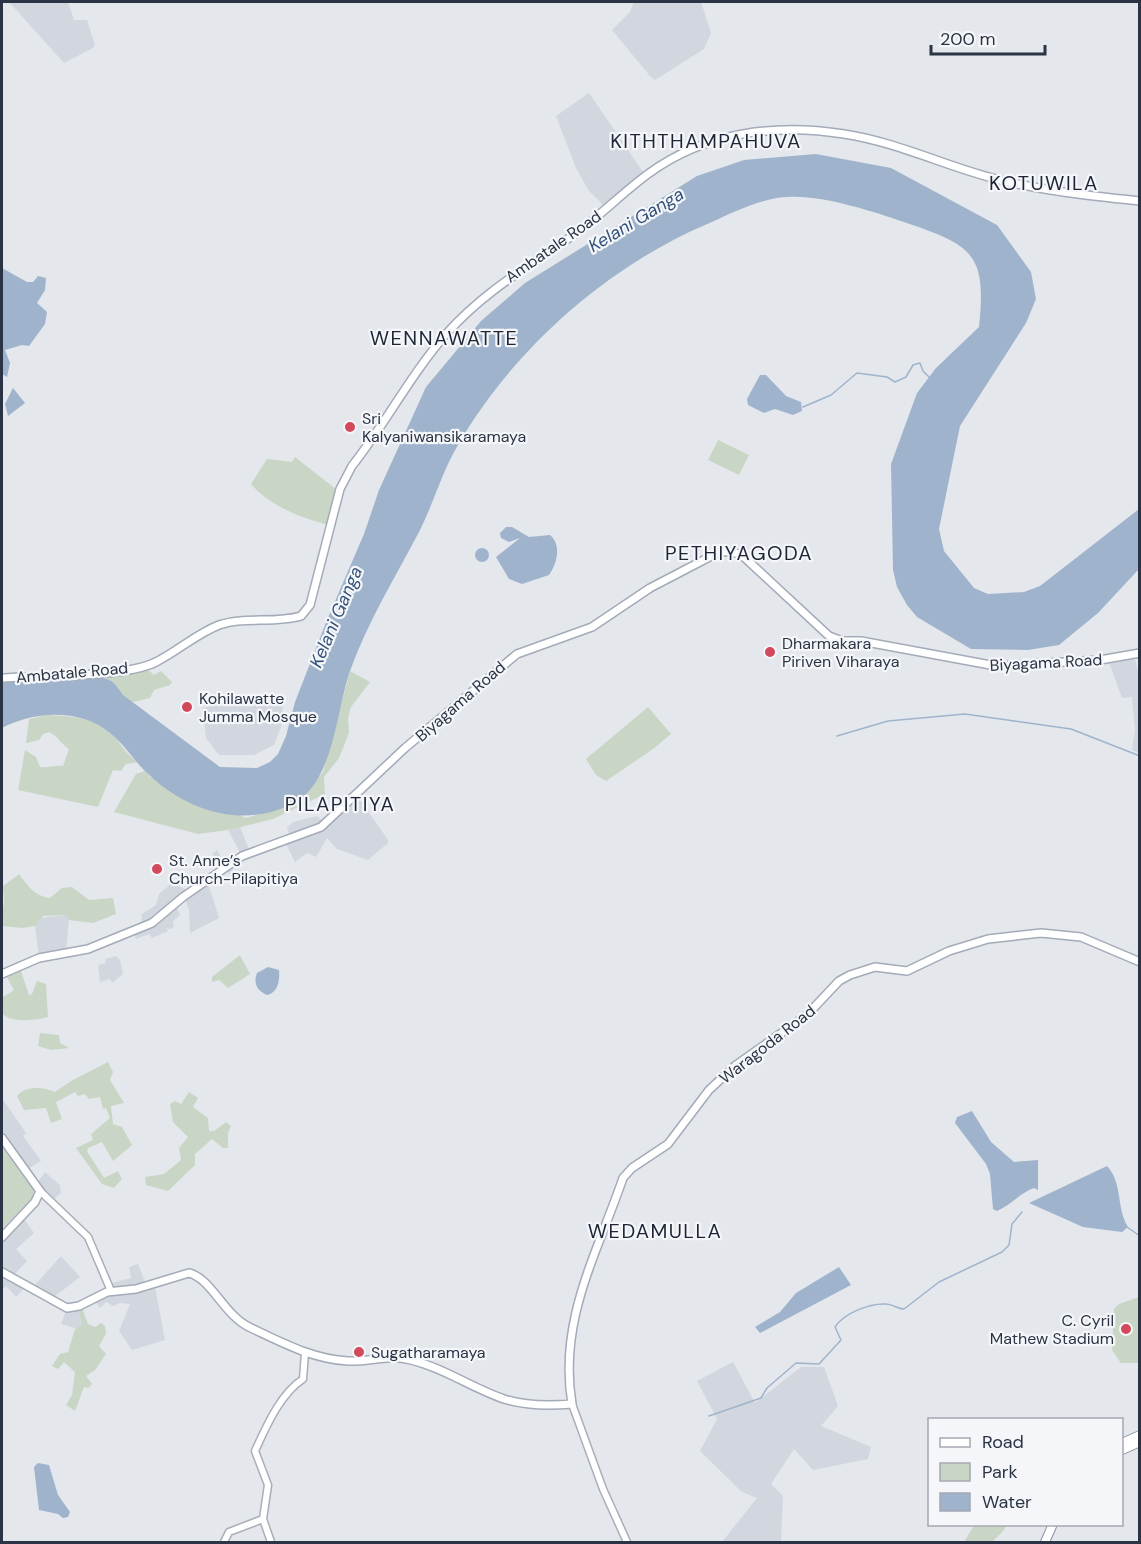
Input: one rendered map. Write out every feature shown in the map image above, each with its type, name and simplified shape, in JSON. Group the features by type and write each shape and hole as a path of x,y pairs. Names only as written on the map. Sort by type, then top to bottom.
{"highway":[{"path":"1123,1443 1140,1435"},
{"path":"1123,1450 1140,1442"},
{"path":"1045,1542 1052,1526"},
{"path":"1050,1542 1057,1526"}],"main road":[{"name":"Ambatale Road","path":"2,678 88,674 142,666 155,663 191,639 219,625 301,616 310,605 340,489 352,466 446,334 500,283 572,236 649,173 693,147 718,138 760,132 836,133 887,142 984,176 1031,187 1140,201"},
{"name":"Biyagama Road","path":"2,974 39,958 88,949 152,923 183,897 243,856 321,827 405,748 511,657 591,627 650,588 721,551 730,551 745,558 821,631 842,641 861,641 996,666 1100,660 1140,653"},
{"name":"Waragoda Road","path":"572,1404 568,1360 574,1310 622,1178 632,1168 668,1144 709,1090 736,1065 807,1015 839,981 875,967 907,971 963,946 988,939 1029,934 1081,937 1140,962"},
{"path":"2,1138 40,1191 35,1202 2,1237"},
{"path":"2,1272 67,1308 111,1291 136,1289 184,1273 194,1274 207,1284 230,1313 245,1325 305,1353 331,1360 352,1361 393,1356 411,1359 512,1401 552,1405 572,1404"}],"street":[{"path":"40,1191 88,1238 111,1291"},
{"path":"271,1542 263,1519 268,1485 255,1451 282,1402 294,1386 303,1380 305,1353"},
{"path":"572,1404 603,1489 627,1542"},
{"path":"224,1542 229,1532 263,1519"}],"shaded area":[{"path":"9,2 68,2 74,20 87,20 95,45 64,63"},
{"path":"634,2 701,2 711,33 704,49 655,80 612,30 630,12"},
{"path":"589,93 643,172 603,205 589,191 576,168 556,116"},
{"path":"1135,659 1140,681 1139,753 1132,750 1135,730 1132,697 1122,698 1109,662"},
{"path":"248,696 283,702 281,727 274,745 254,755 219,755 206,738 203,708"},
{"path":"356,794 388,843 368,860 337,849 327,838 316,857 307,853 295,862 284,840 290,837 287,828 293,822 317,816 326,824"},
{"path":"240,827 250,852 242,856 228,830"},
{"path":"217,850 226,866 230,864 235,875 232,876 224,868 221,870 212,854"},
{"path":"207,880 219,918 190,933 189,909 184,897 175,903 180,915 173,921 174,926 171,929 166,928 168,931 152,938 149,934 136,939 133,930 141,927 142,914 156,905 159,894 172,883 191,892"},
{"path":"66,915 69,918 66,953 39,958 35,926 40,918"},
{"path":"116,956 120,960 123,974 112,983 110,979 100,982 98,965 106,963 105,959"},
{"path":"2,1098 26,1133 23,1136 41,1161 26,1170 2,1138"},
{"path":"45,1172 60,1185 61,1193 52,1201 37,1184"},
{"path":"22,1216 34,1233 16,1249 27,1261 13,1276 27,1285 16,1297 6,1286 2,1290 2,1237"},
{"path":"61,1256 80,1277 50,1300 32,1288"},
{"path":"138,1264 146,1285 154,1282 165,1340 132,1350 119,1331 130,1304 120,1303 113,1306 106,1302 100,1308 94,1299 107,1292 108,1284 131,1278 129,1267"},
{"path":"67,1308 78,1309 82,1326 75,1328 61,1324"},
{"path":"733,1362 755,1403 801,1367 824,1367 838,1406 821,1426 871,1447 868,1459 813,1470 794,1449 771,1484 783,1496 781,1542 722,1542 757,1498 742,1492 700,1451 717,1419 697,1381"}],"green space":[{"path":"718,440 749,455 739,475 708,460"},
{"path":"295,457 337,490 329,525 308,519 277,505 251,484 267,459 292,462"},
{"path":"146,668 154,675 161,671 172,682 170,685 154,690 150,698 133,702 99,678"},
{"path":"350,671 370,682 351,707 348,718 349,733 339,758 324,777 325,794 273,819 228,830 198,834 114,812 136,774 145,771 150,777 246,818 296,803 323,772"},
{"path":"648,707 671,734 606,781 596,775 586,759"},
{"path":"47,715 83,719 100,725 108,730 138,762 126,764 121,771 113,770 98,807 18,790 25,750 36,757 40,767 63,766 69,749 49,732 43,734 39,740 26,743 29,719"},
{"path":"19,874 32,890 44,897 50,898 62,888 72,887 89,900 113,898 116,914 93,923 69,920 66,915 43,916 35,926 22,928 2,926 4,897 2,887"},
{"path":"240,955 250,974 228,988 219,980 212,982 212,977"},
{"path":"19,965 29,995 32,994 37,981 46,984 48,1017 17,1020 2,1013 3,997 14,990 4,972"},
{"path":"40,1033 59,1035 60,1043 69,1048 51,1050 38,1046"},
{"path":"108,1062 113,1072 110,1080 124,1103 111,1106 113,1124 122,1127 132,1145 113,1161 102,1142 88,1148 87,1151 104,1178 118,1171 122,1179 114,1188 102,1184 76,1148 93,1140 91,1134 110,1118 106,1108 103,1109 100,1097 89,1099 85,1094 78,1096 75,1092 56,1102 62,1119 51,1123 46,1108 24,1110 17,1096 25,1090 35,1088 55,1092"},
{"path":"189,1092 198,1098 193,1107 208,1118 209,1131 214,1131 226,1122 231,1126 228,1133 228,1148 223,1148 212,1139 195,1154 195,1165 168,1191 146,1185 145,1177 164,1174 181,1160 179,1148 188,1137 173,1122 170,1104 175,1101 181,1104"},
{"path":"2,1147 34,1187 33,1197 2,1229"},
{"name":"C. Cyril Mathew Stadium","path":"1139,1297 1139,1363 1121,1363 1112,1350 1114,1309 1119,1304"},
{"path":"81,1305 88,1324 95,1327 101,1323 105,1326 106,1334 99,1346 106,1354 95,1370 86,1376 92,1384 88,1388 84,1387 75,1411 66,1405 72,1395 75,1372 64,1362 58,1369 52,1366 60,1354 68,1352 75,1329 82,1325 78,1309"},
{"path":"974,1526 1006,1526 992,1542 964,1542"}],"water":[{"name":"Kelani Ganga","path":"816,154 891,168 997,225 1031,272 1036,299 1026,323 960,426 939,529 944,551 974,588 988,594 1024,592 1040,586 1139,509 1139,569 1098,613 1059,645 1028,650 971,649 917,617 897,587 893,570 891,464 917,393 936,368 979,327 980,283 977,267 970,255 946,238 877,213 814,198 786,197 765,201 734,212 668,243 632,264 564,316 505,377 480,410 452,455 420,530 357,652 345,687 332,745 325,764 317,780 306,794 292,804 254,815 216,812 198,806 163,787 110,733 85,719 57,715 42,716 28,718 2,728 2,683 57,677 103,678 113,682 123,695 220,767 257,768 270,762 278,754 286,736 295,702 364,534 379,490 426,387 481,321 525,283 697,176 744,160"},
{"path":"2,268 27,282 33,282 38,276 46,278 45,290 37,303 47,312 45,324 29,346 22,345 5,350 10,363 7,377 2,374"},
{"path":"760,375 766,375 786,396 801,402 802,411 793,415 775,409 764,413 748,405 747,399"},
{"path":"13,388 25,403 8,416 5,404"},
{"path":"506,527 512,527 529,537 550,535 554,539 557,555 549,575 522,584 509,579 496,557 520,538 509,542 501,538 500,533"},
{"path":"479,548 485,548 489,555 485,562 479,562 475,558 475,552"},
{"path":"268,967 279,970 279,978 274,992 267,995 258,989 255,980 257,973"},
{"path":"972,1111 991,1142 1014,1162 1038,1160 1038,1190 1034,1188 1029,1190 997,1211 993,1209 990,1174 986,1164 955,1123 957,1117"},
{"path":"1107,1166 1118,1188 1124,1220 1128,1227 1122,1232 1083,1227 1029,1203"},
{"path":"839,1267 851,1285 760,1333 755,1327 780,1312 796,1293"},
{"path":"38,1463 49,1465 58,1495 70,1512 68,1517 63,1518 58,1514 39,1510 34,1467"}],"waterway":[{"path":"803,407 831,395 857,373 887,377 895,382 906,377 913,365 920,363 923,371 930,378"},
{"path":"837,736 888,721 965,714 1071,729 1140,756"},
{"path":"709,1416 761,1398 767,1388 796,1363 819,1364 841,1340 835,1327 851,1313 880,1304 904,1309 939,1282 1002,1252 1009,1245 1012,1224 1022,1212"},
{"path":"1127,1227 1140,1236"}],"place":[{"name":"Sri Kalyaniwansikaramaya","path":"350,427"},
{"name":"Dharmakara Piriven Viharaya","path":"770,652"},
{"name":"Kohilawatte Jumma Mosque","path":"187,707"},
{"name":"St. Anne’s Church-Pilapitiya","path":"157,869"},
{"name":"C. Cyril Mathew Stadium","path":"1126,1329"},
{"name":"Sugatharamaya","path":"359,1352"}],"district":[{"name":"KITHTHAMPAHUVA","path":"706,141"},
{"name":"KOTUWILA","path":"1044,183"},
{"name":"WENNAWATTE","path":"444,338"},
{"name":"PETHIYAGODA","path":"739,553"},
{"name":"PILAPITIYA","path":"340,804"},
{"name":"WEDAMULLA","path":"655,1231"}]}
